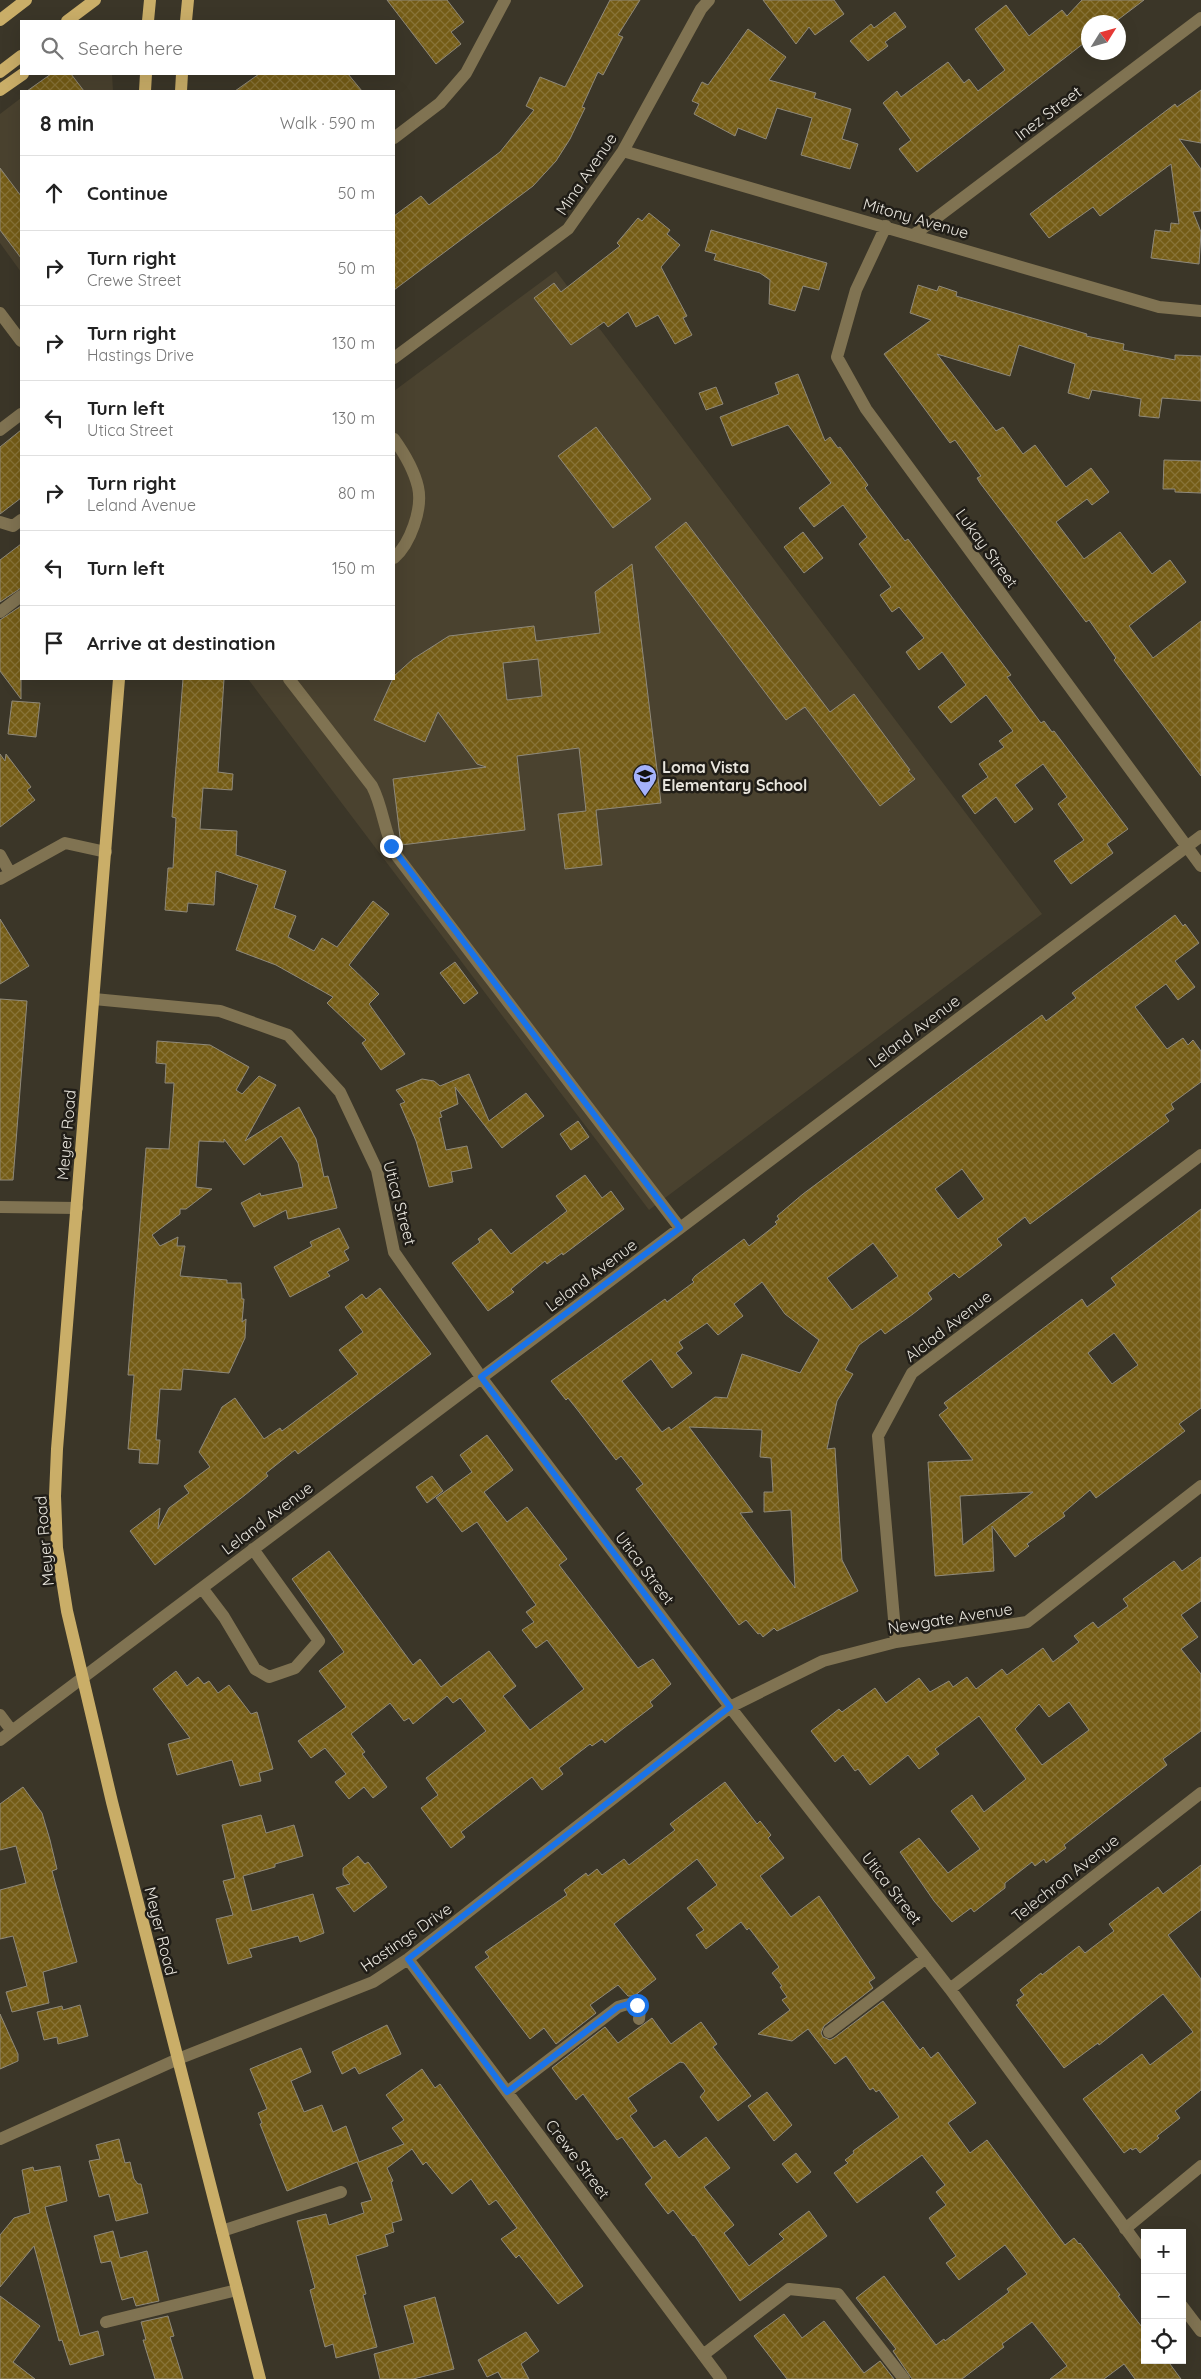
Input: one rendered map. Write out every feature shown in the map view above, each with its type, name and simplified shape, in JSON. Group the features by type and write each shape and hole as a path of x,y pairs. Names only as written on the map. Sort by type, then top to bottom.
{"main road":[{"path":"0,20 26,0"},
{"path":"68,20 95,0"},
{"path":"148,20 150,0"},
{"path":"186,20 188,0"},
{"path":"0,72 20,57"},
{"path":"0,90 22,75"},
{"path":"139,75 145,90"},
{"path":"145,90 146,75"},
{"path":"181,90 182,75"},
{"name":"Meyer Road","path":"119,680 57,1449 55,1496 57,1548 82,1678 112,1802 260,2379"}],"street":[{"path":"395,137 440,103 466,73 505,0"},
{"name":"Mina Avenue","path":"395,357 568,229 623,151 702,9 709,0"},
{"name":"Inez Street","path":"915,234 1201,18"},
{"name":"Mitony Avenue","path":"623,151 915,234 1159,307 1201,311"},
{"name":"Lukay Street","path":"886,226 856,290 837,356 866,409 1201,866"},
{"path":"0,313 20,340"},
{"path":"0,430 20,415"},
{"path":"395,440 404,452 419,488 415,525 402,551 395,557"},
{"path":"0,522 13,526 20,521"},
{"path":"0,612 20,597"},
{"path":"290,680 372,786 378,797 391,846 398,856 680,1228"},
{"name":"Leland Avenue","path":"0,1740 1201,836"},
{"path":"0,855 5,876 64,843 106,852"},
{"name":"Utica Street","path":"94,999 220,1012 288,1035 340,1092 377,1170 394,1252 481,1377 730,1707 950,1989 1141,2250"},
{"name":"Alclad Avenue","path":"896,1642 878,1436 912,1373 1201,1155"},
{"path":"0,1207 76,1208"},
{"name":"Newgate Avenue","path":"730,1707 823,1661 896,1642 1027,1622 1201,1486"},
{"path":"202,1588 224,1616 255,1669 269,1677 295,1668 319,1641 253,1549"},
{"name":"Hastings Drive","path":"0,2140 178,2059 373,1982 408,1959 730,1707"},
{"path":"0,1716 12,1731"},
{"name":"Telechron Avenue","path":"950,1989 1201,1793"},
{"path":"829,2032 926,1958"},
{"name":"Crewe Street","path":"408,1959 721,2379"},
{"path":"507,2092 618,2007 631,2003 637,2005 640,2010 640,2019"},
{"path":"1125,2229 1201,2166"},
{"path":"222,2231 341,2192"},
{"path":"703,2355 789,2289 838,2294 904,2379"},
{"path":"106,2322 237,2290"},
{"path":"1186,2311 1201,2331"}],"shaded area":[{"path":"53,75 112,75 113,90 32,90"},
{"path":"20,99 20,271 0,243 0,114"},
{"name":"Loma Vista Elementary School","path":"556,271 1042,914 649,1210 249,680 395,680 395,390"}],"building":[{"path":"387,0 447,0 464,22 451,32 461,44 436,64"},
{"path":"610,0 640,0 618,35 623,37 603,75 598,72 582,107 585,108 570,139 556,161 533,186 395,289 395,215 421,196 429,205 500,152 534,110 526,106 540,77 565,87"},
{"path":"763,0 834,0 844,14 815,35 809,27 796,44"},
{"path":"1082,0 1144,0 1124,15 1081,15 1081,45 917,172 899,149 911,140 883,103 897,91 901,97 948,62 964,83 969,79 978,91 1005,70 975,29 1006,5 1029,36 1062,10 1067,16"},
{"path":"895,12 906,27 885,42 888,46 868,61 850,41 871,24 874,28"},
{"path":"748,29 786,57 769,80 816,93 814,98 851,109 842,139 858,144 850,169 801,155 812,118 777,108 766,139 738,128 735,136 694,114 699,104 692,101 702,82 708,85"},
{"path":"50,75 72,75 83,90 28,90"},
{"path":"258,75 349,75 361,90 236,90"},
{"path":"1201,90 1201,143 1179,139 1201,169 1201,211 1193,212 1201,232 1199,264 1151,258 1155,230 1170,232 1171,223 1179,224 1171,164 1100,216 1093,207 1049,238 1030,214 1175,104 1177,107"},
{"path":"0,168 20,195 20,257 0,230"},
{"path":"649,213 670,230 667,234 680,245 661,267 687,316 683,318 692,335 675,344 658,315 636,327 628,312 608,327 604,322 571,345 534,298 554,283 561,292 620,246 617,243 638,218 642,221"},
{"path":"711,230 827,263 819,290 803,286 795,311 769,304 770,280 760,273 714,260 716,254 705,251"},
{"path":"918,285 937,291 939,286 957,292 956,296 1087,334 1086,336 1124,344 1123,350 1175,360 1175,355 1201,356 1201,401 1162,398 1159,418 1139,416 1141,399 1092,390 1089,399 1068,393 1075,364 1019,345 1010,376 937,354 996,431 1003,427 1023,454 1035,445 1066,487 1091,468 1109,492 1092,505 1087,499 1056,522 1084,559 1120,532 1152,574 1170,560 1186,582 1129,626 1153,658 1201,621 1201,776 1114,660 1116,658 1089,620 1086,622 980,483 977,478 981,476 955,440 950,443 884,354 931,320 910,313"},
{"path":"798,374 825,441 830,437 838,448 840,447 868,485 865,488 905,541 908,539 1011,675 1007,677 1041,723 1044,721 1052,732 1054,731 1128,829 1107,844 1113,853 1071,884 1054,861 1084,840 1058,804 1067,797 1043,764 1015,785 1033,809 1015,823 996,797 975,814 962,796 988,777 979,764 1004,747 999,741 1013,731 986,695 951,723 938,707 966,685 942,652 919,670 906,652 924,638 899,607 892,612 880,595 891,587 859,544 867,537 843,505 814,527 799,508 831,483 788,425 732,446 720,417 779,394 775,383"},
{"path":"716,387 723,404 706,410 699,393"},
{"path":"596,427 651,499 613,528 558,456"},
{"path":"20,431 20,499 0,514 0,447"},
{"path":"1164,460 1201,461 1201,493 1175,492 1175,489 1163,489"},
{"path":"686,522 830,712 854,694 915,779 880,806 805,707 786,720 655,547"},
{"path":"803,532 823,558 804,573 784,547"},
{"path":"20,545 20,589 0,602 0,560"},
{"path":"632,564 661,803 596,810 602,865 565,869 558,814 586,811 579,748 517,756 525,830 401,845 393,779 486,767 477,764 438,712 425,742 374,720 392,680 395,680 395,675 413,659 449,636 534,626 536,641 600,633 595,592","holes":["538,659 542,696 507,700 503,663"]},
{"path":"20,607 21,699 0,671 0,620"},
{"path":"183,680 224,680 218,772 233,774 232,790 203,788 200,829 237,831 236,855 286,871 274,908 296,916 288,937 314,951 322,938 337,947 373,901 389,914 349,965 379,994 369,1004 405,1054 381,1070 362,1043 366,1040 327,1003 333,997 276,965 236,950 258,885 216,871 214,905 188,903 187,912 165,910 168,868 173,868 176,818 172,817"},
{"path":"12,701 40,703 36,737 8,734"},
{"path":"0,754 5,761 6,754 31,787 27,790 35,800 0,827"},
{"path":"1175,915 1183,926 1185,924 1199,943 1175,961 1195,987 1178,1000 1166,984 1135,1007 1167,1049 1183,1038 1188,1045 1193,1040 1201,1051 1201,1082 1171,1104 1174,1109 1165,1115 1169,1121 1030,1224 1025,1217 997,1239 1002,1245 959,1278 954,1273 928,1293 932,1299 913,1314 885,1334 881,1329 859,1345 845,1370 853,1374 837,1401 827,1449 835,1448 842,1560 858,1591 777,1631 774,1628 763,1637 746,1620 739,1625 636,1489 643,1484 621,1456 616,1460 568,1398 566,1400 551,1381 665,1299 667,1302 694,1282 692,1280 695,1276 744,1239 749,1246 777,1224 775,1222 779,1219 777,1216 803,1194 1042,1015 1046,1021 1076,998 1072,993","holes":["962,1169 984,1199 958,1219 935,1189","873,1243 898,1276 852,1310 827,1278","762,1282 785,1314 819,1340 800,1373 742,1354 727,1398 715,1397 671,1430 669,1427 662,1432 622,1381 651,1359 672,1388 692,1373 676,1353 683,1348 679,1342 707,1323 718,1335 743,1316 734,1304","689,1427 762,1430 760,1457 771,1458 773,1492 764,1492 764,1512 791,1510 795,1588 740,1513 753,1512"]},
{"path":"0,919 29,966 0,984"},
{"path":"455,962 478,993 464,1004 440,973"},
{"path":"0,999 27,1001 13,1180 0,1180"},
{"path":"157,1041 210,1045 249,1067 236,1090 242,1094 259,1076 276,1085 245,1141 299,1107 316,1139 324,1177 328,1176 337,1208 288,1219 286,1210 254,1227 241,1203 260,1193 261,1196 303,1187 298,1163 281,1136 244,1165 224,1139 224,1142 199,1141 196,1187 212,1189 186,1209 180,1209 180,1214 152,1235 160,1246 178,1237 177,1246 185,1246 180,1276 227,1280 227,1283 241,1283 242,1299 244,1299 242,1322 246,1319 245,1338 229,1373 183,1369 181,1390 160,1389 156,1440 160,1440 158,1464 139,1463 140,1450 128,1449 134,1375 128,1375 146,1148 169,1149 174,1083 165,1083 166,1064 156,1063"},
{"path":"469,1074 489,1121 526,1093 544,1116 502,1148 455,1087 458,1104 440,1112 442,1117 439,1118 446,1150 467,1146 472,1168 451,1172 453,1182 429,1187 416,1141 400,1104 405,1102 396,1090 422,1079 434,1081 440,1086"},
{"path":"578,1121 589,1137 571,1150 560,1134"},
{"path":"585,1175 602,1198 611,1191 624,1209 563,1255 562,1253 547,1264 545,1261 511,1289 514,1292 488,1311 452,1263 480,1242 478,1239 491,1229 511,1254 567,1211 556,1196"},
{"path":"1201,1209 1201,1408 1179,1424 1185,1431 1096,1498 1090,1490 1063,1513 1065,1516 1027,1544 1029,1546 1015,1557 992,1526 994,1571 935,1576 928,1462 973,1460 939,1415 948,1408 944,1403 1082,1299 1087,1307 1116,1285 1111,1278","holes":["1114,1333 1138,1365 1112,1384 1088,1353","1033,1492 992,1523 963,1545 960,1496"]},
{"path":"339,1228 349,1248 344,1251 349,1260 327,1272 330,1276 290,1297 274,1267 312,1246 310,1242"},
{"path":"380,1288 431,1354 298,1454 295,1450 266,1473 268,1476 245,1495 155,1565 130,1531 160,1508 158,1529 169,1508 189,1493 184,1486 210,1467 199,1452 222,1407 235,1398 264,1439 280,1428 282,1431 358,1374 339,1350 363,1332 345,1307 362,1294 366,1299"},
{"path":"487,1435 513,1470 484,1492 507,1522 527,1507 567,1559 559,1565 638,1668 653,1659 671,1684 650,1702 653,1706 605,1743 602,1739 592,1746 590,1744 559,1768 563,1774 542,1790 532,1777 461,1832 465,1837 451,1848 421,1808 438,1795 426,1778 486,1731 460,1698 453,1703 447,1696 413,1724 409,1718 404,1721 390,1703 351,1734 365,1752 362,1754 387,1787 373,1798 364,1787 349,1799 335,1782 346,1774 325,1748 311,1758 298,1741 346,1707 319,1671 344,1652 292,1579 329,1551 413,1665 420,1659 441,1687 489,1651 516,1686 503,1696 530,1730 584,1689 547,1640 536,1648 522,1630 534,1622 526,1612 536,1605 477,1522 462,1532 436,1498 472,1472 460,1455"},
{"path":"432,1476 443,1491 427,1503 416,1487"},
{"path":"1201,1557 1201,1601 1181,1615 1198,1637 1181,1649 1201,1674 1201,1731 1163,1759 1167,1765 1064,1845 1066,1848 1046,1863 1044,1859 1035,1866 1032,1862 1005,1883 1005,1888 974,1912 971,1908 952,1922 934,1901 900,1852 919,1838 948,1873 980,1849 951,1811 972,1795 984,1812 1026,1779 979,1716 935,1749 939,1754 919,1769 908,1755 870,1785 858,1769 855,1771 843,1755 835,1762 811,1731 839,1709 842,1712 875,1688 886,1703 919,1678 930,1692 949,1681 953,1687 967,1677 976,1689 1002,1669 1007,1675 1043,1648 1053,1662 1079,1642 1074,1636 1093,1622 1098,1628 1128,1606 1123,1599 1174,1561 1182,1571","holes":["1069,1702 1089,1730 1042,1765 1015,1729 1039,1704 1049,1717"]},
{"path":"176,1671 187,1686 198,1677 204,1684 209,1681 218,1693 229,1685 251,1714 257,1712 273,1769 259,1773 261,1781 240,1786 232,1760 177,1775 168,1744 190,1738 153,1689"},
{"path":"725,1782 757,1824 760,1821 771,1835 768,1838 784,1858 760,1876 791,1917 819,1896 875,1978 869,1982 873,1988 824,2026 821,2033 823,2037 830,2040 834,2038 883,2001 920,2050 923,2047 931,2058 938,2052 976,2103 948,2123 970,2153 987,2140 1065,2245 1074,2238 1080,2243 1120,2295 1118,2296 1141,2326 1141,2364 1170,2364 1181,2379 1135,2379 1124,2364 1104,2379 1050,2379 1067,2366 1032,2322 1002,2344 1004,2347 962,2379 912,2379 893,2351 896,2349 856,2298 884,2276 936,2345 944,2339 945,2341 1009,2292 1007,2289 1027,2274 1005,2245 959,2280 946,2263 956,2256 929,2218 946,2205 936,2192 945,2185 922,2155 857,2203 834,2173 848,2163 845,2160 854,2153 853,2151 899,2117 879,2090 876,2092 873,2088 870,2090 846,2056 835,2064 808,2029 792,2041 758,2034 790,2010 782,2000 787,1997 780,1987 782,1986 772,1973 779,1967 749,1928 747,1930 741,1922 706,1949 696,1935 704,1930 687,1908 717,1885 697,1859 614,1924 656,1979 634,1996 628,1996 618,1985 590,2005 596,2013 556,2044 544,2028 530,2039 475,1967 489,1957 485,1952 567,1895 564,1890 586,1873 588,1876 597,1869 602,1875 624,1859 629,1865 675,1830 670,1824"},
{"path":"23,1787 42,1813 57,1869 52,1871 77,1962 43,1972 49,2003 12,2012 6,1992 27,1986 13,1936 0,1939 0,1890 26,1883 16,1846 0,1850 0,1804"},
{"path":"261,1815 266,1833 294,1825 303,1856 275,1864 275,1867 243,1876 252,1911 313,1894 324,1933 300,1942 298,1936 249,1949 252,1957 228,1964 216,1919 233,1915 223,1881 235,1878 222,1825"},
{"path":"358,1856 365,1864 368,1862 387,1887 354,1912 336,1888 350,1884 343,1875 343,1868"},
{"path":"1201,1865 1201,1910 1168,1935 1201,1979 1201,2090 1175,2111 1180,2118 1157,2136 1159,2138 1140,2153 1136,2148 1132,2150 1131,2148 1124,2153 1083,2099 1142,2054 1150,2065 1193,2032 1163,1994 1099,2045 1098,2043 1064,2068 1016,2005 1019,2003 1017,2000 1024,1995 1020,1990 1041,1973 1042,1975 1079,1946 1085,1953 1114,1931 1109,1924 1158,1887 1163,1894"},
{"path":"80,2005 88,2036 58,2044 57,2037 44,2040 37,2012 62,2006 63,2010"},
{"path":"0,2014 18,2054 18,2061 0,2069"},
{"path":"652,2018 671,2044 701,2022 717,2044 713,2047 751,2096 718,2121 700,2097 705,2091 684,2063 680,2062 628,2098 637,2111 630,2116 654,2148 665,2140 679,2158 706,2137 730,2168 704,2187 734,2225 724,2233 749,2266 784,2239 779,2234 809,2211 827,2236 740,2301 694,2235 673,2210 668,2214 645,2184 652,2178 622,2137 617,2140 583,2094 576,2100 552,2068 605,2027 618,2043"},
{"path":"387,2025 401,2054 359,2074 355,2067 342,2074 332,2052"},
{"path":"301,2048 311,2072 291,2081 304,2112 322,2105 333,2132 346,2126 359,2162 404,2144 392,2128 404,2120 386,2095 422,2069 435,2088 440,2084 583,2286 558,2304 519,2255 516,2258 501,2239 517,2228 496,2200 489,2205 471,2179 452,2194 426,2162 423,2165 412,2149 387,2168 393,2181 391,2182 402,2220 392,2223 394,2232 385,2235 388,2246 356,2256 366,2294 363,2295 377,2347 336,2358 333,2344 325,2347 310,2290 315,2288 297,2221 326,2214 329,2225 364,2213 361,2203 372,2200 357,2162 287,2191 260,2124 262,2123 258,2113 267,2109 250,2069"},
{"path":"767,2092 792,2125 774,2141 748,2106"},
{"path":"119,2139 125,2163 130,2162 134,2179 138,2184 141,2184 148,2213 116,2221 109,2194 99,2197 89,2161 100,2159 96,2145"},
{"path":"796,2153 811,2172 797,2183 782,2164"},
{"path":"60,2166 67,2201 45,2207 80,2336 98,2331 104,2355 70,2365 62,2340 59,2341 34,2246 0,2287 0,2235 14,2218 30,2213 22,2170 33,2167 34,2171"},
{"path":"113,2231 120,2258 147,2251 159,2301 136,2306 133,2297 122,2300 111,2261 101,2263 94,2236"},
{"path":"0,2296 40,2326 13,2362 35,2379 0,2379"},
{"path":"435,2297 454,2369 413,2379 380,2379 374,2354 414,2343 404,2306"},
{"path":"784,2314 802,2338 824,2321 864,2373 880,2361 894,2379 787,2379 754,2336"},
{"path":"168,2316 174,2336 170,2337 183,2379 155,2379 143,2340 146,2340 141,2322"},
{"path":"526,2332 539,2351 521,2364 529,2379 502,2379 498,2372 487,2377 478,2360"}],"place":[{"name":"Loma Vista Elementary School","path":"645,797"}],"route":[{"path":"391,846 680,1228 481,1377 730,1707 408,1959 507,2092 618,2007 631,2003 637,2005"}]}
